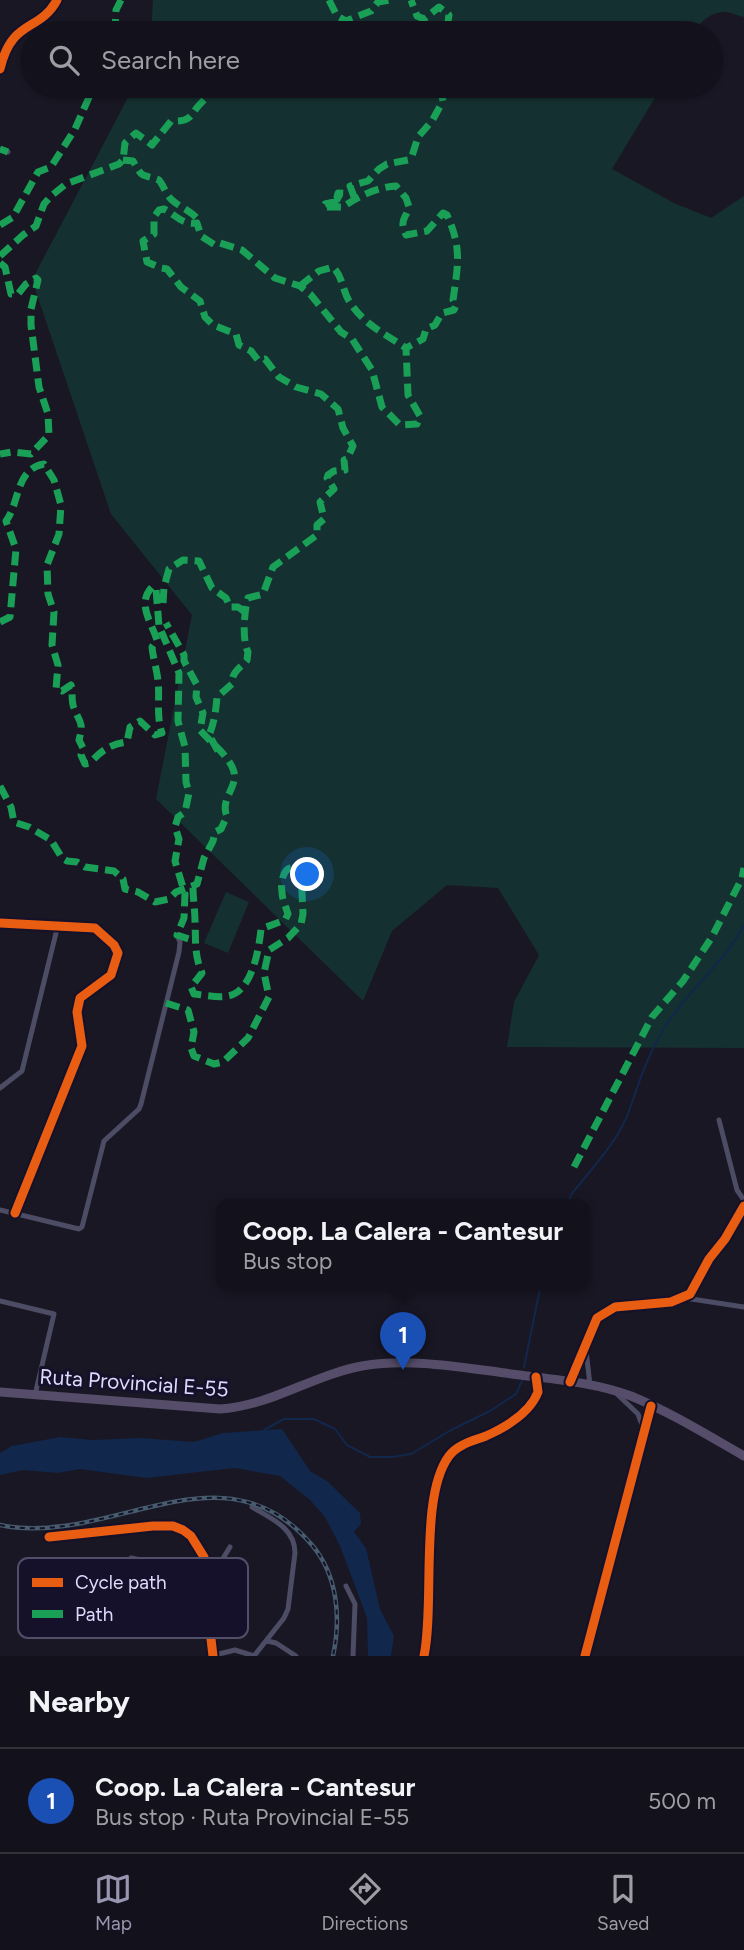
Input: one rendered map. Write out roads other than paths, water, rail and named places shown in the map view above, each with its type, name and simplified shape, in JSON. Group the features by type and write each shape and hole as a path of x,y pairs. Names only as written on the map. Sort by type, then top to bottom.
{"main road":[{"name":"Ruta Provincial E-55","path":"0,1392 220,1409 251,1405 329,1374 376,1364 424,1363 612,1390 651,1406 744,1456"}],"street":[{"path":"36,21 47,13 57,0"},
{"path":"0,69 5,48 21,31"},
{"path":"0,149 8,152"},
{"path":"0,923 95,928 114,945 118,955 111,975 80,998 77,1012 82,1046 15,1213"},
{"path":"0,1088 22,1071 58,925"},
{"path":"0,1210 79,1229 82,1227 104,1141 139,1109 141,1104 179,952 180,942 177,935"},
{"path":"719,1121 737,1190 744,1200"},
{"path":"570,1382 592,1325 603,1313 622,1306 671,1302 685,1298 744,1206"},
{"path":"685,1298 744,1307"},
{"path":"0,1301 54,1314 35,1395"},
{"path":"586,1346 590,1385"},
{"path":"424,1656 428,1629 432,1513 442,1468 454,1450 504,1426 530,1405 538,1392 536,1377"},
{"path":"612,1390 638,1414 645,1432"},
{"path":"585,1656 651,1406"},
{"path":"210,1638 212,1656 235,1650 254,1656 288,1609 295,1545 289,1532 281,1524 252,1507"},
{"path":"49,1537 173,1526 191,1536 204,1558"},
{"path":"223,1558 230,1547"},
{"path":"346,1586 355,1604 353,1656"},
{"path":"267,1641 296,1656"},
{"path":"284,1656 286,1649"}],"water":[{"path":"282,1429 310,1471 327,1481 360,1513 361,1524 354,1532 366,1548 380,1609 394,1636 391,1656 368,1656 367,1618 340,1546 325,1517 310,1500 280,1476 235,1468 146,1478 80,1469 58,1473 23,1470 0,1475 0,1453 12,1446 60,1437 194,1442 223,1433"}],"waterway":[{"path":"570,1199 618,1134 649,1058 665,1027 726,953 744,926"},
{"path":"524,1367 540,1290"},
{"path":"264,1430 284,1419 314,1419 335,1429 347,1445 370,1457 411,1454 516,1394 522,1381"}],"railway":[{"path":"0,1525 41,1528 82,1523 163,1504 203,1498 241,1500 277,1515 312,1545 321,1557 332,1584 337,1612 333,1656"}],"place":[{"name":"Coop. La Calera - Cantesur","path":"403,1370"}]}
